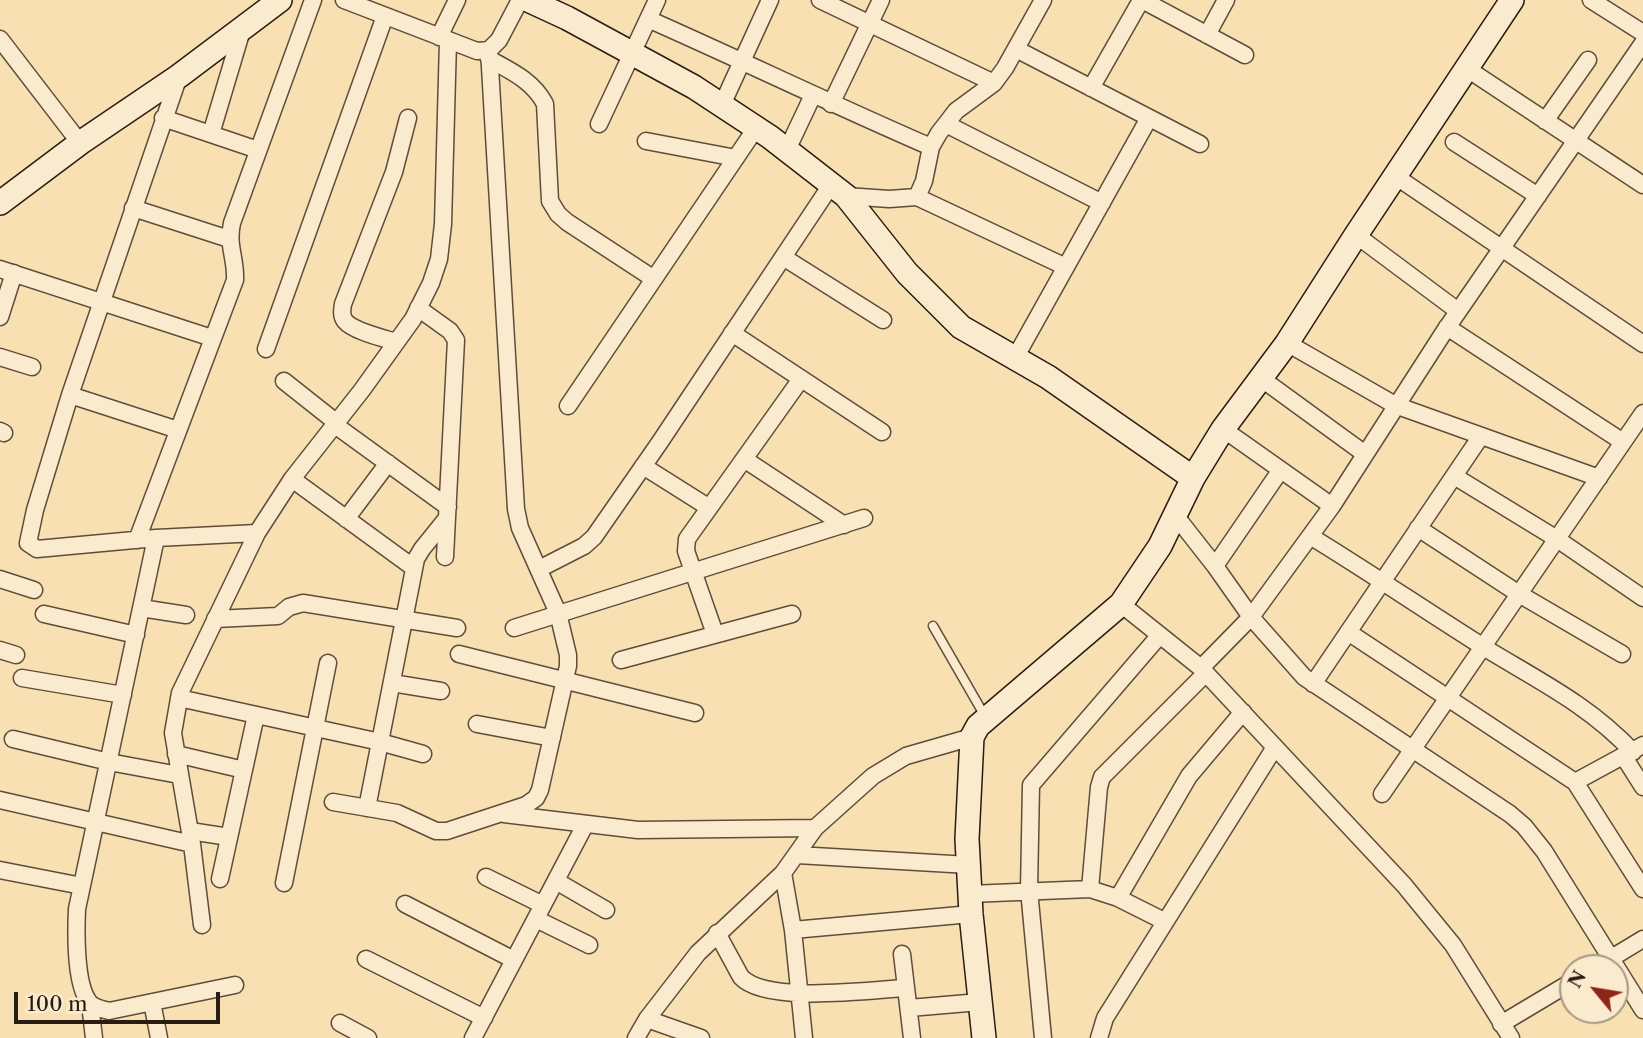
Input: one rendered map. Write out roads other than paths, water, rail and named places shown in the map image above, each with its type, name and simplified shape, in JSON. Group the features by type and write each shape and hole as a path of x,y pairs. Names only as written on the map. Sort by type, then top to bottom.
{"street":[{"path":"0,203 80,142 179,76 280,0"},
{"path":"137,540 234,280 236,265 229,239 232,223 313,0"},
{"path":"344,0 489,54 525,79 538,91 545,104 550,201 558,214 654,279"},
{"path":"202,925 191,837 173,733 179,698 257,533 292,479 396,342 418,308 435,271 442,235 444,39 457,0"},
{"path":"332,802 407,816 436,831 447,831 526,805 536,798 540,790 565,680 568,655 558,613 520,528 516,509 489,54 520,0"},
{"path":"528,0 633,53 722,105 787,150 839,191 907,273 961,327 1072,393 1193,478"},
{"path":"599,124 657,0"},
{"path":"722,105 770,0"},
{"path":"820,0 994,83"},
{"path":"831,104 881,0"},
{"path":"1207,35 1226,0"},
{"path":"984,1038 967,839 972,737 986,718 1121,604 1160,546 1193,478 1223,429 1287,343 1512,0"},
{"path":"1591,0 1643,33"},
{"path":"917,197 925,181 931,147 956,111 994,83 1016,48 1039,1"},
{"path":"1091,88 1140,2 1146,2 1245,55"},
{"path":"266,349 385,16"},
{"path":"649,19 831,104 931,147"},
{"path":"211,134 242,30"},
{"path":"1090,889 1102,777 1251,617 1332,506 1447,327 1643,43"},
{"path":"2,46 80,142"},
{"path":"1016,48 1200,144"},
{"path":"1545,121 1588,60"},
{"path":"1466,68 1643,185"},
{"path":"179,76 71,395 32,520 28,543 37,549 156,538 257,533"},
{"path":"787,150 813,95"},
{"path":"163,118 258,150"},
{"path":"396,342 352,326 344,321 341,313 401,152 408,118"},
{"path":"1015,358 1149,118"},
{"path":"946,124 1102,203"},
{"path":"568,406 756,128"},
{"path":"646,141 736,158"},
{"path":"1454,142 1538,196"},
{"path":"1395,176 1643,344"},
{"path":"539,569 584,546 594,537 783,257 839,191"},
{"path":"839,191 889,199 917,197 1066,267"},
{"path":"133,208 229,239"},
{"path":"1356,235 1458,311"},
{"path":"783,257 883,320"},
{"path":"0,317 7,271 212,338"},
{"path":"418,308 450,331 456,340 445,558"},
{"path":"1447,327 1623,442"},
{"path":"732,333 882,432"},
{"path":"1287,343 1395,405 1599,478"},
{"path":"0,357 32,367"},
{"path":"715,635 686,551 687,539 801,379"},
{"path":"1262,379 1365,454"},
{"path":"284,381 448,512"},
{"path":"71,395 178,430"},
{"path":"1382,794 1623,442 1641,422"},
{"path":"1223,429 1332,506"},
{"path":"1313,684 1481,436"},
{"path":"744,459 844,525"},
{"path":"346,519 388,463"},
{"path":"643,466 708,508"},
{"path":"1215,566 1280,471"},
{"path":"1454,476 1557,539 1643,598"},
{"path":"292,479 414,568"},
{"path":"368,808 414,568 422,549 448,512"},
{"path":"1175,515 1251,617 1294,667 1313,684 1524,825 1544,850 1609,954"},
{"path":"514,628 864,519"},
{"path":"1418,528 1519,594 1622,654"},
{"path":"1310,536 1585,708 1633,751 1643,786"},
{"path":"94,1038 90,1004 84,992 75,943 77,909 156,538"},
{"path":"0,579 34,590"},
{"path":"215,619 278,616 289,607 303,603 457,628"},
{"path":"1121,604 1203,671 1429,914 1453,945 1511,1038"},
{"path":"141,608 186,615"},
{"path":"44,614 136,635"},
{"path":"621,660 792,614"},
{"path":"1348,632 1575,782 1643,889"},
{"path":"1043,1038 1029,890 1031,785 1160,635"},
{"path":"459,654 695,713"},
{"path":"284,883 328,663"},
{"path":"22,678 123,695"},
{"path":"392,683 441,691"},
{"path":"179,698 423,754"},
{"path":"1118,898 1189,776 1243,712"},
{"path":"220,878 256,715"},
{"path":"477,724 552,738"},
{"path":"636,1038 647,1019 698,953 783,873 816,828 886,766 906,756 972,737"},
{"path":"13,739 109,762 179,775"},
{"path":"1099,1038 1105,1018 1275,747"},
{"path":"1575,782 1633,751"},
{"path":"176,754 244,771"},
{"path":"0,800 96,822 191,837 229,837"},
{"path":"500,814 638,830 816,828"},
{"path":"473,1038 585,825"},
{"path":"797,855 969,865"},
{"path":"0,870 82,886"},
{"path":"783,873 793,930 804,1038"},
{"path":"486,877 589,945"},
{"path":"556,881 606,910"},
{"path":"793,930 971,904 1029,890 1090,889 1118,898 1164,921"},
{"path":"405,904 514,960"},
{"path":"717,933 746,982 761,989 800,993 905,988"},
{"path":"1619,954 1643,939"},
{"path":"902,954 912,1038"},
{"path":"366,959 484,1018"},
{"path":"90,1004 109,1011 235,985"},
{"path":"1629,987 1643,1010"},
{"path":"1501,1024 1559,989"},
{"path":"909,1008 981,1002"},
{"path":"152,1003 159,1038"},
{"path":"647,1019 701,1038"},
{"path":"340,1023 368,1038"}],"lane":[{"path":"933,626 986,718"}]}
